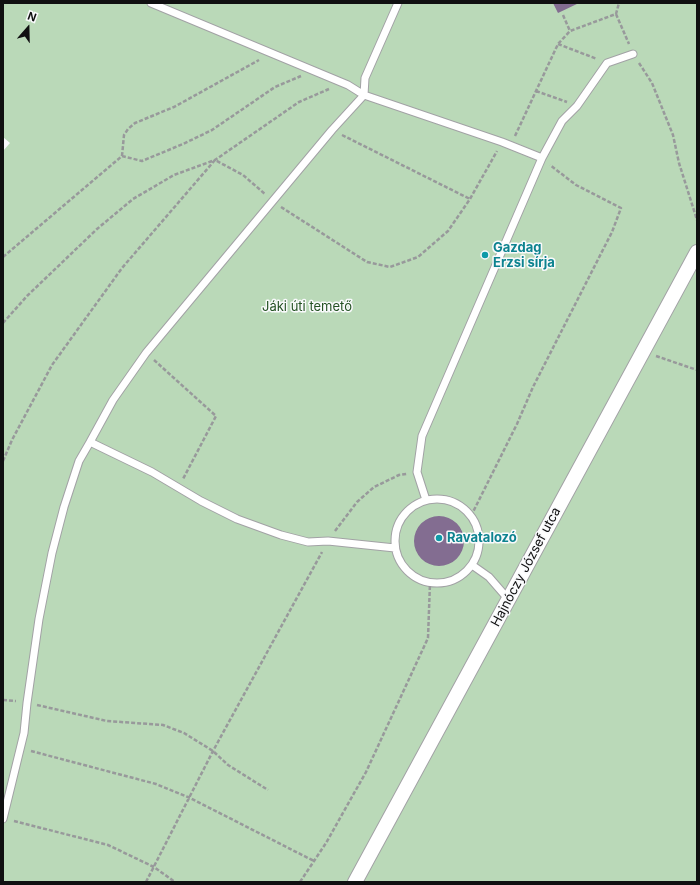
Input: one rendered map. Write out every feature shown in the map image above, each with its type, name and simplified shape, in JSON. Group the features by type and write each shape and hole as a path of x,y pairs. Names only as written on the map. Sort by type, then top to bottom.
{"street":[{"name":"Hajnóczy József utca","path":"355,882 697,252"}],"lane":[{"path":"151,3 348,84 364,95 502,142 542,158"},
{"path":"3,818 24,733 40,619 54,547 64,507 80,461 113,400 146,353 272,201 332,130 364,95 365,78 398,3"},
{"path":"426,500 417,472 422,436 542,158 562,121 577,106 607,63 633,54"},
{"path":"90,442 152,472 201,501 244,522 308,542 328,541 395,548"},
{"path":"442,499 458,504 471,516 477,527 480,540 478,553 472,565 464,574 454,580 442,583 430,583 417,579 407,571 399,561 395,548 395,533 401,518 412,507 426,500 442,499"},
{"path":"472,565 489,577 508,600"}],"path":[{"path":"619,3 616,14 633,54 652,83 673,135 679,162 697,220"},
{"path":"511,146 558,44 570,31 616,14"},
{"path":"563,15 570,31"},
{"path":"558,44 607,63"},
{"path":"3,257 122,156 124,135 128,128 134,123 174,108 272,53"},
{"path":"122,156 142,162 183,144 212,130 275,87 315,71"},
{"path":"3,323 27,296 97,230 134,199 174,175 215,160 299,102 335,86 348,84"},
{"path":"536,91 577,106"},
{"path":"332,130 470,199"},
{"path":"215,160 243,175 272,201 367,262 390,267 418,257 448,231 470,199 502,142"},
{"path":"471,516 517,424 533,387 612,232 621,208 576,185 542,158"},
{"path":"3,461 12,440 52,365 122,268 215,160"},
{"path":"643,351 697,370"},
{"path":"146,353 216,416 178,487"},
{"path":"146,882 213,751 328,541 357,502 374,487 399,475 417,472"},
{"path":"300,882 314,861 366,772 428,638 430,583"},
{"path":"27,703 107,721 163,725 184,733 213,751 228,765 268,790"},
{"path":"20,748 156,784 190,798 314,861"},
{"path":"3,818 108,845 154,867 174,882"}],"green space":[{"name":"Jáki úti temető","path":"3,3 697,3 697,882 3,882 3,151 10,143 3,137"}],"building":[{"path":"553,3 579,3 558,13"},
{"name":"Ravatalozó","path":"439,516 449,518 457,523 462,531 464,541 462,551 457,559 449,564 439,566 429,564 421,559 416,551 414,541 416,531 421,523 429,518"}],"place":[{"name":"Gazdag Erzsi sírja","path":"485,255"},
{"name":"Ravatalozó","path":"439,538"}]}
